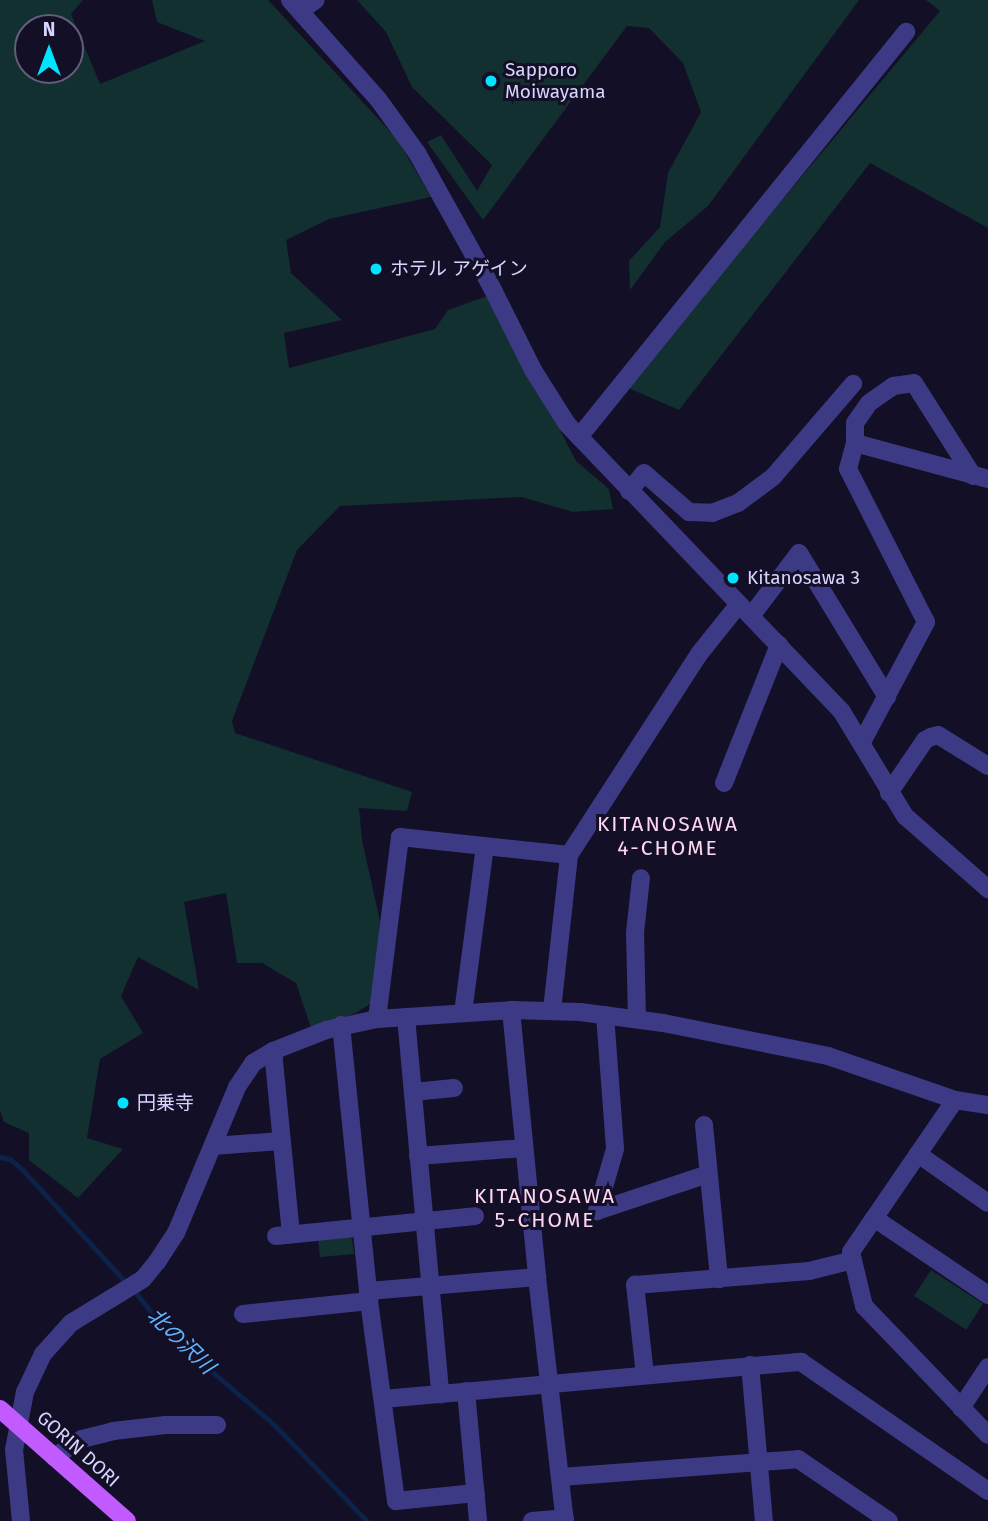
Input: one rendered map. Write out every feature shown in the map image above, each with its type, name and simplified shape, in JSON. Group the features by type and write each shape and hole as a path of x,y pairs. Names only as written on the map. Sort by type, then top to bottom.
{"main road":[{"name":"GORIN DORI","path":"0,1409 127,1521"}],"street":[{"path":"316,0 295,6 378,99 417,153 492,288 533,370 567,424 842,712 862,742 888,793 905,816 988,889"},
{"path":"579,437 906,32"},
{"path":"862,742 926,622 848,469 855,443 855,423 869,403 892,386 914,383 981,477"},
{"path":"629,491 644,473 689,512 712,513 738,503 773,477 853,384"},
{"path":"855,443 945,465 981,477"},
{"path":"552,1010 569,855 699,654 799,553 887,697"},
{"path":"724,783 779,645"},
{"path":"888,793 925,740 931,737 938,736 988,766"},
{"path":"377,1018 400,837 569,855"},
{"path":"463,1013 485,846"},
{"path":"637,1019 635,933 641,878"},
{"path":"511,1010 548,1382 565,1520 532,1521"},
{"path":"21,1521 14,1450 25,1392 43,1354 71,1323 143,1279 176,1233 237,1087 253,1063 273,1051 341,1025 377,1018 552,1010 637,1019 828,1056 955,1100 988,1105"},
{"path":"605,1015 615,1149 597,1211 708,1174"},
{"path":"406,1017 440,1394"},
{"path":"341,1025 369,1296 396,1501 476,1493"},
{"path":"273,1051 281,1141 284,1235 475,1216"},
{"path":"413,1092 454,1088"},
{"path":"955,1100 851,1252 864,1306 988,1435"},
{"path":"704,1125 719,1279"},
{"path":"213,1146 281,1141"},
{"path":"418,1156 524,1148"},
{"path":"918,1154 988,1203"},
{"path":"874,1218 988,1295"},
{"path":"645,1375 635,1285 809,1271 853,1260"},
{"path":"243,1314 430,1286 537,1277"},
{"path":"383,1399 548,1382 801,1362 988,1491"},
{"path":"750,1365 764,1521"},
{"path":"961,1408 988,1367"},
{"path":"466,1391 478,1521"},
{"path":"54,1457 82,1439 113,1431 166,1425 217,1425"},
{"path":"561,1477 798,1459 888,1521"}],"green space":[{"path":"0,0 83,0 71,14 14,14 14,84 84,84 84,45 100,84 205,41 157,22 152,0 268,0 397,139 431,197 329,219 286,240 291,273 342,320 284,333 289,368 435,329 448,310 490,295 576,461 609,489 613,509 573,512 522,497 340,506 297,550 232,721 235,733 412,792 407,811 359,808 362,840 380,921 376,1000 356,1013 311,1028 296,983 262,963 237,963 226,893 184,902 199,990 138,957 121,996 143,1033 100,1059 87,1138 123,1149 78,1198 29,1160 29,1133 4,1122 0,1110"},
{"path":"357,0 859,0 708,206 665,242 630,290 629,261 660,227 668,173 701,112 683,63 649,28 627,26 483,220 427,142 441,135 477,191 492,165 412,87 386,32"},
{"path":"926,0 988,0 988,228 870,163 679,410 626,387 940,11"},
{"path":"348,1235 352,1239 354,1254 320,1257 318,1239"},
{"path":"931,1270 983,1304 966,1330 914,1296"}],"waterway":[{"name":"北の沢川","path":"0,1157 10,1159 23,1170 127,1283"},
{"name":"北の沢川","path":"133,1289 173,1338 275,1425 367,1521"}],"place":[{"name":"Sapporo Moiwayama","path":"491,81"},
{"name":"ホテル アゲイン","path":"376,269"},
{"name":"Kitanosawa 3","path":"733,578"},
{"name":"円乗寺","path":"123,1103"}],"district":[{"name":"KITANOSAWA 4-CHOME","path":"668,836"},
{"name":"KITANOSAWA 5-CHOME","path":"545,1208"}]}
